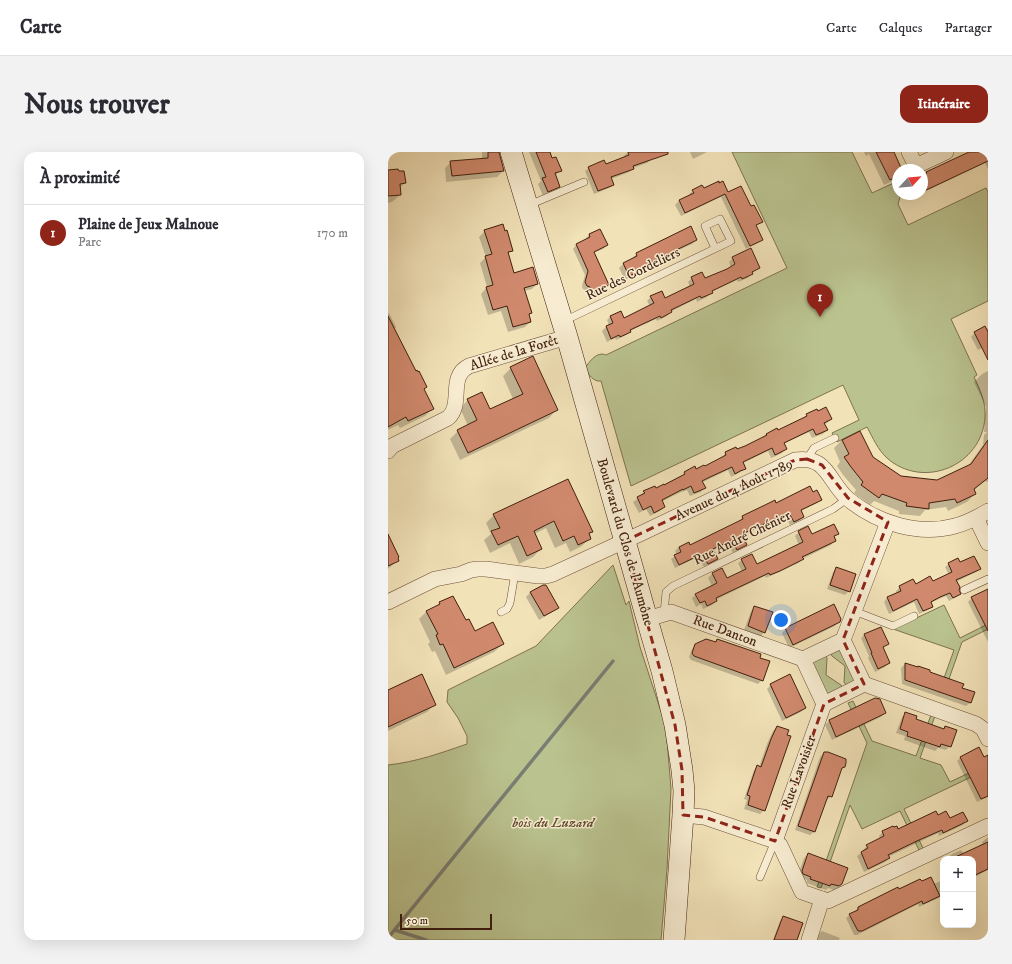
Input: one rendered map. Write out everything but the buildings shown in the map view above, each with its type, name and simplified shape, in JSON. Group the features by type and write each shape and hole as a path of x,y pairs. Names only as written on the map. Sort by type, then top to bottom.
{"street":[{"name":"Boulevard du Clos de l'Aumône","path":"511,152 528,205 625,541 656,616 662,672 675,725 684,791 674,940"},
{"path":"909,152 916,166 946,152"},
{"name":"Allée de la Forêt","path":"388,451 392,446 448,418 452,414 455,410 460,373 464,369 564,330"},
{"name":"Avenue du 4 Août 1789","path":"388,602 435,579 461,574 470,570 486,569 538,576 553,574 795,460 807,459 816,461 822,466 840,491 848,498 864,510 888,522 910,528 931,530 954,526 982,514"},
{"path":"982,514 988,543"},
{"path":"864,684 824,704 803,659 843,640 888,522"},
{"name":"Rue Danton","path":"656,616 671,612 803,659"},
{"path":"843,640 864,684 976,724 983,729 988,739"},
{"name":"Rue Lavoisier","path":"775,841 824,704"},
{"path":"683,815 704,817 775,841 780,845 802,892 828,901 988,826"},
{"path":"809,940 822,899"}],"lane":[{"path":"528,205 584,182"},
{"name":"Rue des Cordeliers","path":"564,330 715,248"},
{"path":"807,459 814,448 835,438"},
{"name":"Rue André Chénier","path":"656,616 666,592 673,586 833,509 848,498"},
{"path":"501,612 507,609 510,603 515,573"},
{"path":"964,590 988,579"},
{"path":"854,611 893,626 914,616"},
{"path":"760,877 775,841"}],"highlighted area":[{"path":"807,459 822,465 848,498 888,522 843,640 864,684 824,704 775,841 704,817 683,815 682,770 675,725 625,541 795,460"}],"green space":[{"path":"732,152 852,152 872,193 892,184 892,200 899,200 898,204 908,225 986,188 988,192 988,301 951,319 977,375 974,377 985,406 985,417 981,434 973,449 962,460 948,468 933,472 917,472 901,467 887,458 876,444 867,427 837,442 832,433 859,420 843,385 631,486 601,381 593,379 585,368 591,360 600,354 606,355 787,268"},
{"name":"bois du Luzard","path":"613,565 626,605 629,601 640,647 666,727 671,789 667,869 661,940 388,940 388,765 438,754 467,744 467,736 458,718 447,702 448,690 536,646"},
{"path":"944,605 960,638 988,624 988,629 962,642 944,693 939,692 954,650 893,629"},
{"path":"840,650 855,676 854,681 847,687 844,682 845,666 832,656 829,651"},
{"path":"825,653 827,658 826,675 841,685 843,689 830,695 825,693 811,665 814,659"},
{"path":"853,701 872,741 916,756 931,715 935,716 920,758 941,765 950,782 988,764 988,769 904,809 923,848 919,850 900,811 862,829 850,805 821,888 817,887 867,743 848,703"}],"waterway":[{"path":"388,938 613,661"},
{"path":"395,930 426,940"}],"place":[{"name":"Plaine de Jeux Malnoue","path":"820,317"}]}
